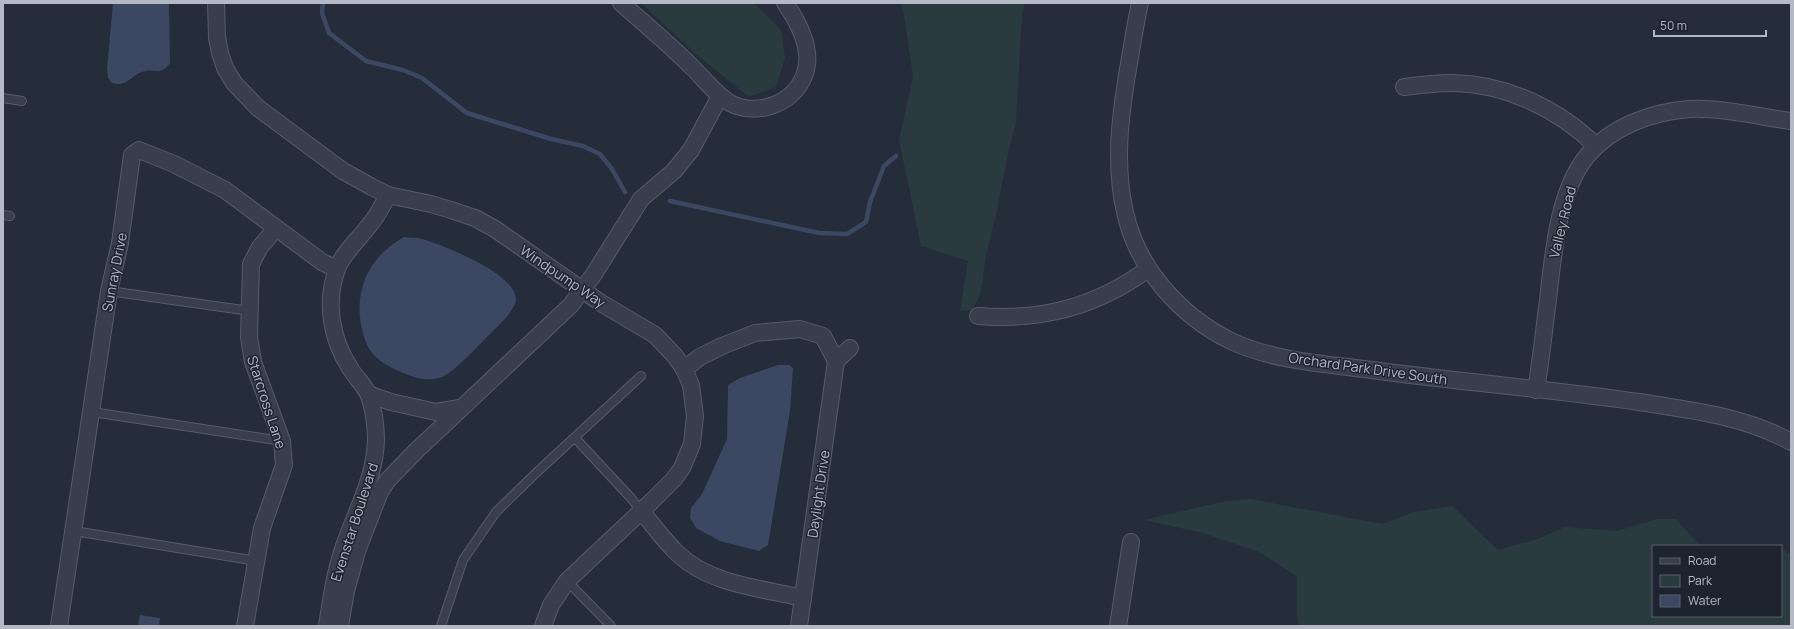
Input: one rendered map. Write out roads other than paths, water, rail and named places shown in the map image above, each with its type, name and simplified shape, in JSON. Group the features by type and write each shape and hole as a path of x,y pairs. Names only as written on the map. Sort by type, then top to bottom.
{"street":[{"name":"Windpump Way","path":"216,3 217,37 225,68 243,93 258,108 343,172 388,195 431,204 475,218 495,229 601,303 655,335 675,356 684,369 691,385 695,416 692,444 685,461 674,479 567,581 551,605 543,626"},
{"path":"620,3 692,68 720,96 738,106 759,109 779,102 792,93 800,85 806,70 807,52 799,27 785,3"},
{"name":"Orchard Park Drive South","path":"1140,3 1119,130 1118,163 1121,191 1128,226 1139,254 1148,269 1174,299 1204,325 1233,342 1260,352 1279,356 1353,368 1622,400 1714,415 1752,425 1791,442"},
{"path":"1404,87 1454,83 1506,92 1551,111 1585,134 1596,146"},
{"name":"Evenstar Boulevard","path":"340,626 353,565 361,539 382,487 400,466 460,408 562,315 584,290 641,199 674,171 691,150 720,96"},
{"name":"Valley Road","path":"1536,390 1551,269 1565,199 1586,157 1596,146 1614,133 1652,115 1690,109 1711,110 1791,121"},
{"name":"Sunray Drive","path":"59,626 109,291 120,243 132,155 139,150 174,164 225,190 322,262 337,269"},
{"name":"Evenstar Boulevard","path":"327,626 334,581 340,557 370,478 375,458 376,427 368,394 343,357 333,328 331,296 337,269 372,222 388,195"},
{"name":"Starcross Lane","path":"245,626 262,528 284,465 282,441 253,362 250,348 251,264 260,247 276,228"},
{"path":"978,316 1020,318 1058,312 1078,306 1112,292 1148,269"},
{"path":"684,369 700,357 722,346 755,333 800,329 823,336 836,361 850,348"},
{"name":"Daylight Drive","path":"799,626 836,361"},
{"path":"368,394 391,402 436,412 460,408"},
{"path":"641,511 677,553 707,574 736,583 803,598"},
{"path":"1118,626 1131,542"}],"lane":[{"path":"3,98 22,101"},
{"path":"109,291 250,311"},
{"path":"441,626 463,560 496,512 641,376"},
{"path":"92,412 282,441"},
{"path":"575,438 631,498 641,511"},
{"path":"74,530 257,561"},
{"path":"567,581 611,626"}],"water":[{"path":"113,3 169,3 170,63 167,67 161,71 141,72 122,84 112,83 108,78 107,69"},
{"path":"404,237 420,238 432,242 461,254 491,270 513,289 516,299 513,308 506,318 459,365 442,377 422,379 399,371 383,363 369,348 362,329 360,301 366,276 381,254"},
{"path":"778,365 789,365 793,368 790,411 768,545 759,551 720,541 696,528 690,518 691,508 702,494 727,439 728,385 740,378"},
{"path":"140,615 160,618 159,626 138,626"}],"waterway":[{"path":"323,3 322,13 329,33 366,61 403,70 422,78 467,113 551,139 583,146 600,154 612,169 625,192"},
{"path":"670,201 819,233 847,234 866,222 870,202 884,166 896,156"}]}
